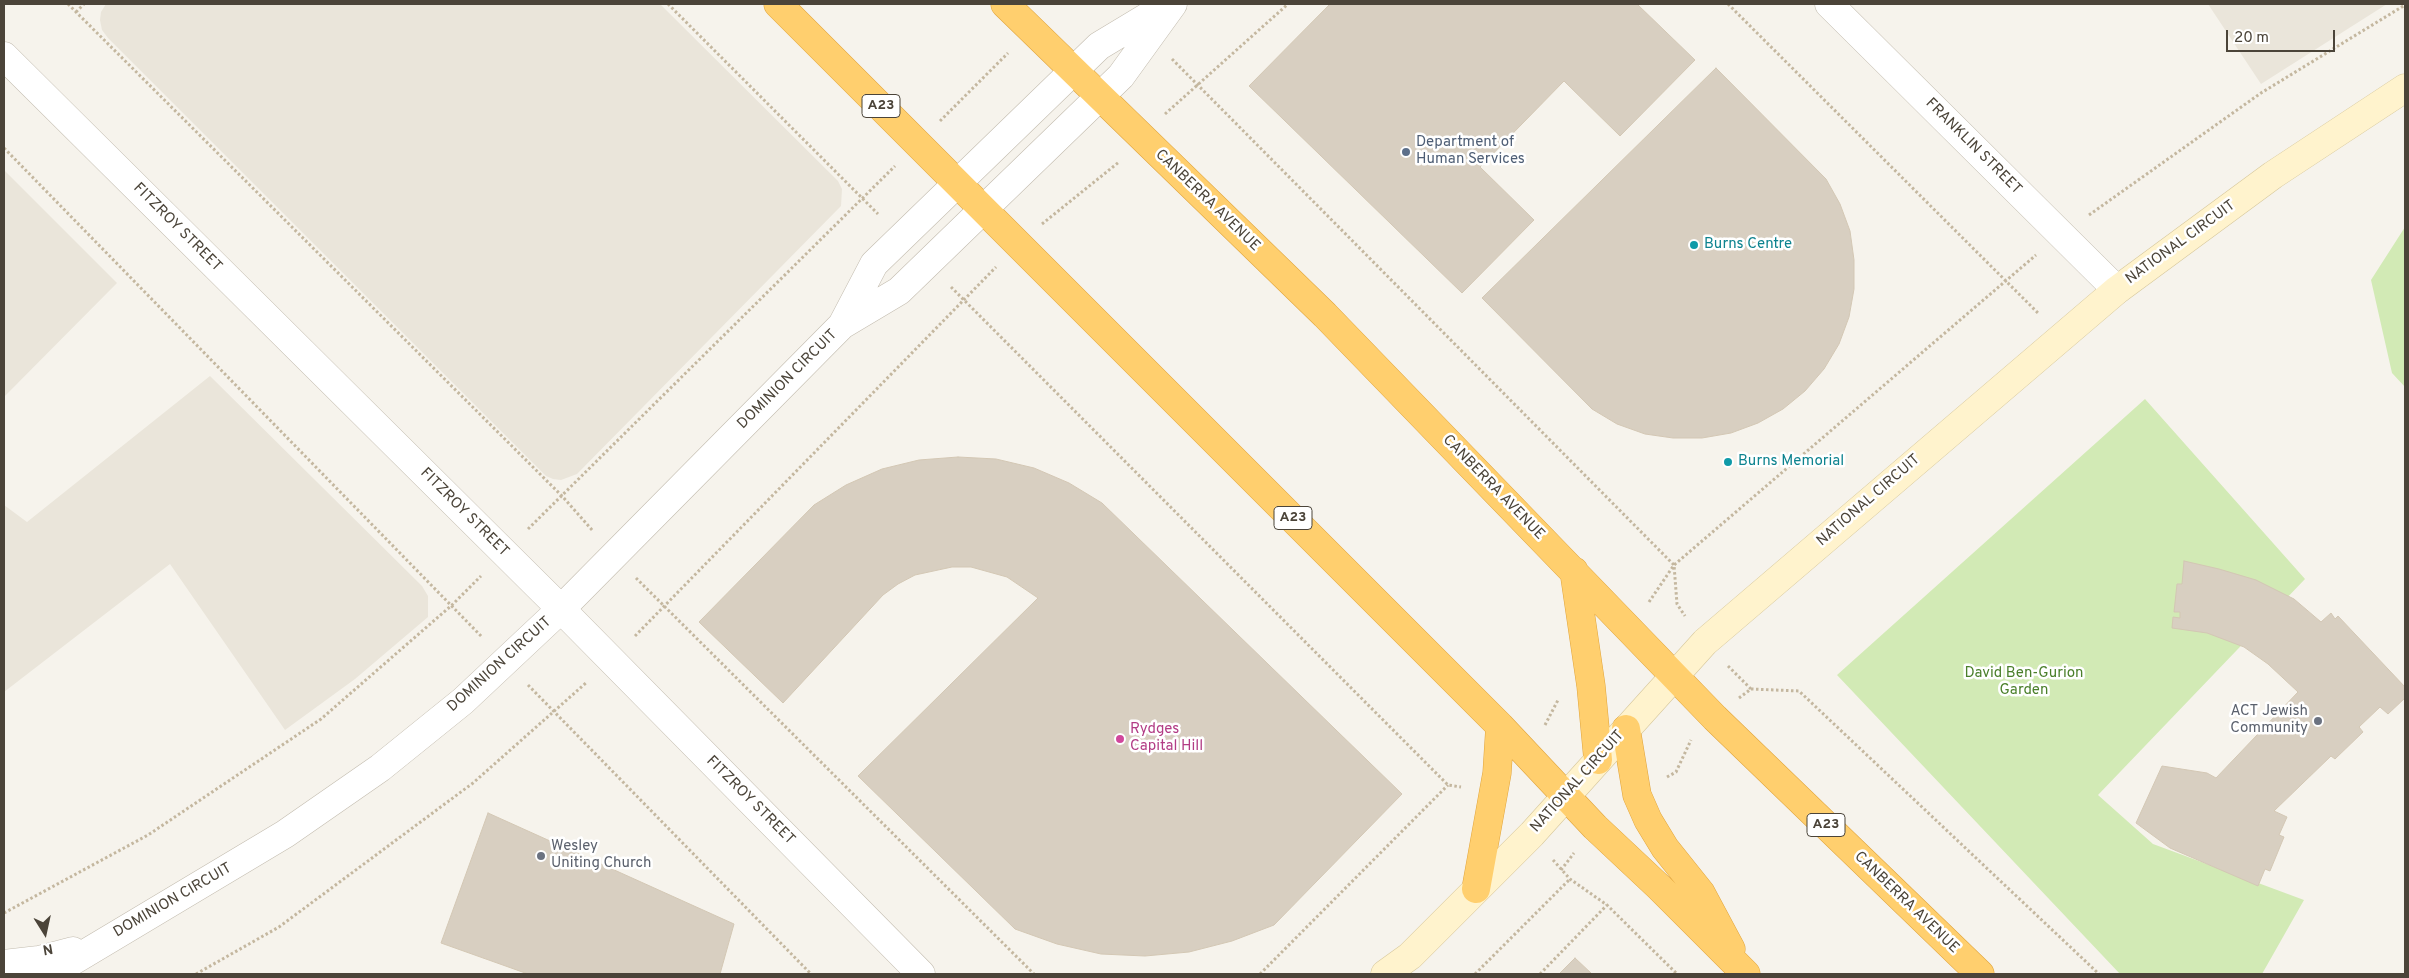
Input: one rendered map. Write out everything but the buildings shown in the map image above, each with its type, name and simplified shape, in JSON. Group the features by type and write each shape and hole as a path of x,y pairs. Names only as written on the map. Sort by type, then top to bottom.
{"highway":[{"name":"A23","path":"778,4 1019,242 1500,726 1566,796 1743,971"},
{"name":"CANBERRA AVENUE","path":"1005,4 1324,315 1716,718 1980,974"},
{"path":"1574,571 1591,686 1598,760"},
{"path":"1476,889 1497,773 1500,726"},
{"path":"1626,729 1638,794 1648,820 1665,848 1708,904 1743,971"}],"street":[{"name":"DOMINION CIRCUIT","path":"842,325 874,264 1099,46 1171,4"},
{"name":"DOMINION CIRCUIT","path":"51,974 227,870 320,811 380,768 448,713 561,609 842,325 899,291 1125,72 1171,4"},
{"name":"FRANKLIN STREET","path":"1828,4 2117,290"},
{"name":"FITZROY STREET","path":"4,56 561,609 921,974"},
{"name":"NATIONAL CIRCUIT","path":"1385,974 1410,956 1532,834 1705,642 2117,290 2273,176 2405,88"},
{"name":"DOMINION CIRCUIT","path":"4,964 39,960 106,940"}],"path":[{"path":"68,4 562,496 614,556 1034,974"},
{"path":"76,12 84,4"},
{"path":"668,4 901,238"},
{"path":"964,300 1019,242 1125,158 1134,142 1140,136 1288,4"},
{"path":"1728,4 2061,336"},
{"path":"2085,218 2261,94 2405,5"},
{"path":"4,913 148,835 321,719 452,605 1031,30"},
{"path":"1198,84 1674,565 2036,255"},
{"path":"4,148 811,974"},
{"path":"928,264 1448,785 1260,974"},
{"path":"1751,689 1799,691 2099,974"},
{"path":"1676,772 1689,742"},
{"path":"1561,870 1570,879 1607,906 1677,974"},
{"path":"1475,974 1570,879"},
{"path":"1540,974 1607,906"}],"shaded area":[{"path":"106,4 660,4 838,181 842,189 841,206 577,474 561,480 553,479 546,476 108,38 102,30 100,20 101,12"},
{"path":"2208,4 2387,4 2261,84"},
{"path":"4,170 117,283 4,397"},
{"path":"210,376 422,586 428,596 428,617 355,679 285,730 170,564 4,692 4,505 27,522"}],"green space":[{"path":"2405,227 2405,387 2392,373 2371,280"},
{"name":"David Ben-Gurion Garden","path":"2145,399 2305,579 2098,795 2153,844 2304,900 2262,974 2120,974 1837,675"}],"place":[{"name":"Department of Human Services","path":"1406,152"},
{"name":"Burns Centre","path":"1694,245"},
{"name":"Burns Memorial","path":"1728,462"},
{"name":"ACT Jewish Community","path":"2318,721"},
{"name":"Rydges Capital Hill","path":"1120,739"},
{"name":"Wesley Uniting Church","path":"541,856"}]}
